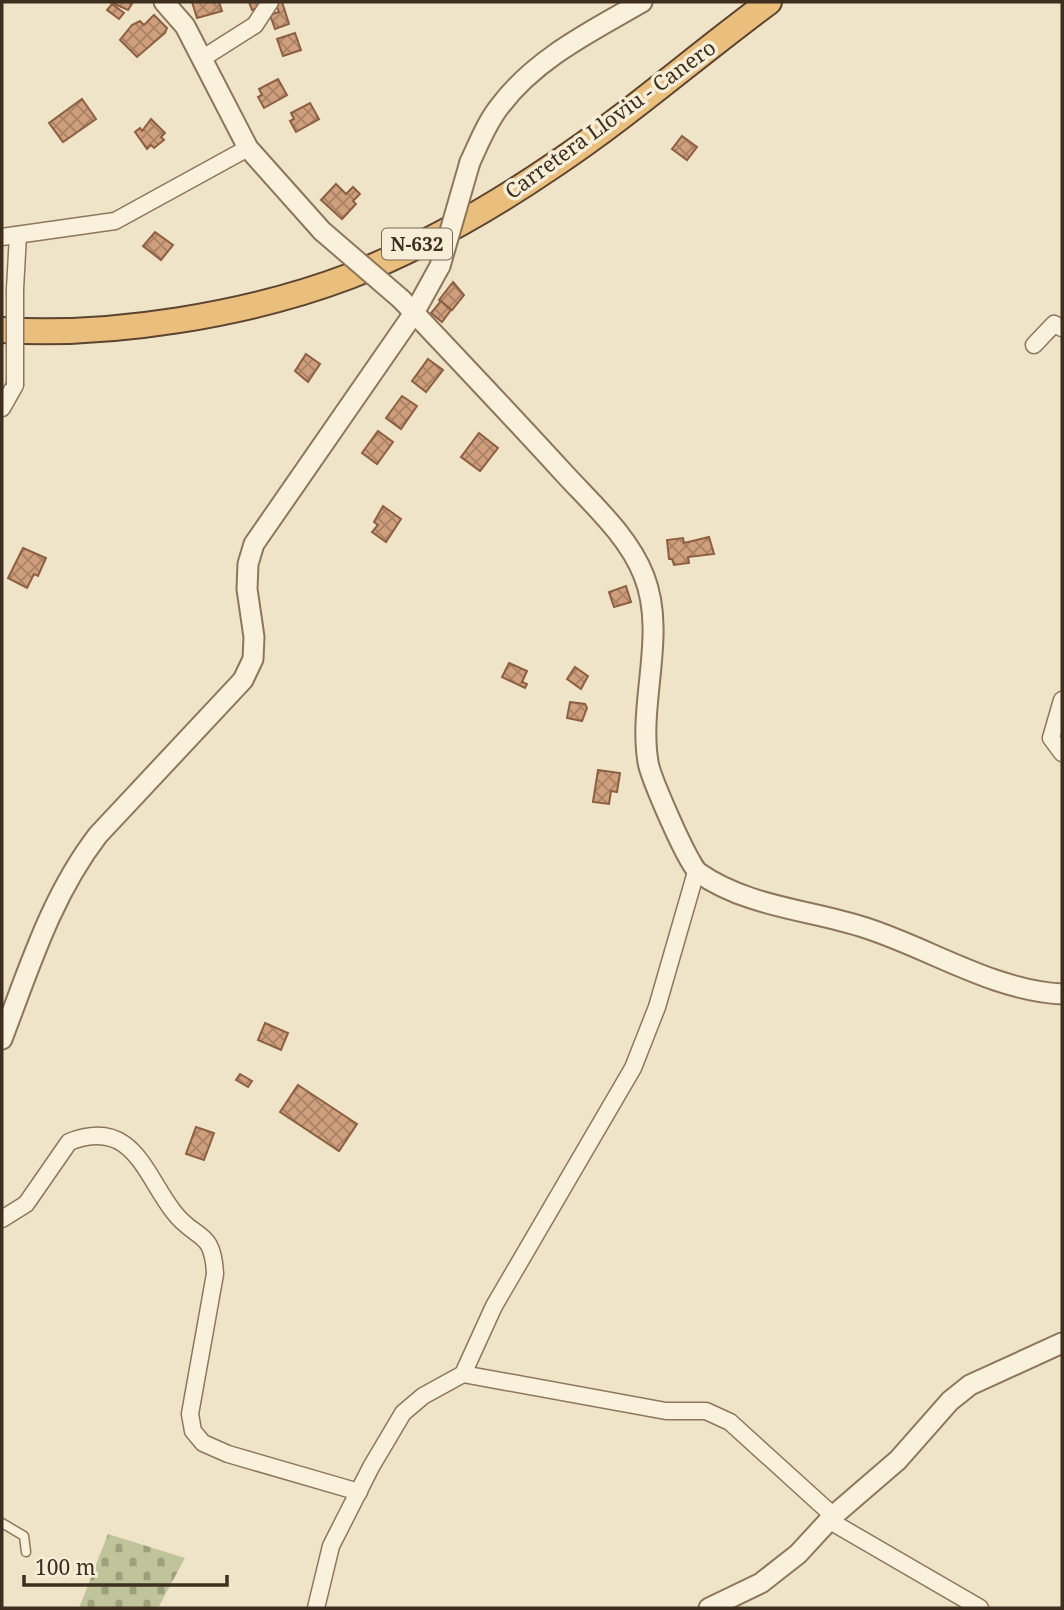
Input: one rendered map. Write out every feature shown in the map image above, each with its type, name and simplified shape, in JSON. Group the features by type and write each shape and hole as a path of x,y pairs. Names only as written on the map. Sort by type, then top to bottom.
{"highway":[{"name":"Carretera Lloviu - Canero","path":"2,330 117,329 233,310 349,276 492,205 556,163 769,2"}],"street":[{"path":"203,58 255,25 270,2"},
{"path":"2,1039 58,895 77,862 98,835 243,680 253,659 254,637 247,589 248,564 254,544 408,306 440,266 470,162 499,107 525,78 559,51 642,2"},
{"path":"167,3 185,26 203,58 247,148 323,231 408,306 616,531 644,576 653,619 646,730 648,764 696,872 740,894 867,928 929,956 991,978 1042,993 1062,994"},
{"path":"2,408 15,385 15,289 10,236 115,221 247,148"},
{"path":"1034,345 1055,324 1062,327"},
{"path":"1062,700 1051,738 1062,753"},
{"path":"316,1608 331,1546 403,1413 423,1396 463,1374 494,1306 633,1068 657,1007 696,872"},
{"path":"2,1219 26,1203 69,1142 96,1136 127,1146 145,1164 175,1215 209,1241 214,1256 215,1274 190,1414 193,1431 203,1443 228,1454 359,1492"},
{"path":"709,1608 761,1583 798,1554 833,1516 898,1460 950,1401 970,1385 1062,1344"},
{"path":"463,1374 666,1411 705,1411 730,1422 833,1516 837,1525 980,1608"}],"lane":[{"path":"2,1523 24,1536 26,1552"}],"green space":[{"path":"108,1534 185,1558 158,1608 79,1608"}],"building":[{"path":"110,2 133,2 128,10"},
{"path":"192,2 219,2 222,11 197,18"},
{"path":"249,2 261,2 261,6 252,10"},
{"path":"275,2 282,2 289,24 275,29 270,15 279,12"},
{"path":"112,4 124,13 119,19 107,10"},
{"path":"154,15 167,28 165,33 137,57 120,40 132,25 140,21 144,25"},
{"path":"295,33 301,50 283,56 277,39"},
{"path":"278,79 287,95 264,108 258,97 262,95 259,89"},
{"path":"82,99 96,119 63,142 49,123"},
{"path":"310,103 319,119 296,132 290,121 294,119 291,113"},
{"path":"151,119 165,133 161,137 164,140 154,148 151,145 147,149 135,132 140,128 142,131"},
{"path":"682,136 697,147 687,160 672,149"},
{"path":"336,184 346,194 353,187 360,194 353,201 356,204 342,219 321,200"},
{"path":"155,232 173,245 161,260 143,246"},
{"path":"453,282 464,295 452,310 439,300"},
{"path":"441,301 451,310 442,322 431,313"},
{"path":"306,354 320,364 308,382 295,371"},
{"path":"428,359 443,370 426,392 412,381"},
{"path":"402,396 417,406 401,429 386,418"},
{"path":"378,431 393,442 377,464 362,453"},
{"path":"479,433 498,448 480,471 461,457"},
{"path":"383,506 401,519 386,542 372,532 378,525 374,522"},
{"path":"709,537 714,554 688,557 689,563 674,565 672,559 669,559 667,540 683,538 684,543"},
{"path":"23,548 46,558 38,576 34,574 27,588 8,578"},
{"path":"626,586 631,602 614,607 609,592"},
{"path":"509,663 527,671 522,682 527,684 525,688 502,677"},
{"path":"575,667 588,676 581,689 567,679"},
{"path":"570,702 585,704 587,708 582,721 567,718"},
{"path":"598,770 620,773 617,792 611,791 609,804 593,802"},
{"path":"265,1023 288,1033 281,1050 258,1040"},
{"path":"240,1074 252,1081 248,1087 236,1080"},
{"path":"298,1085 357,1124 339,1151 280,1112"},
{"path":"196,1127 214,1133 204,1160 186,1154"}]}
